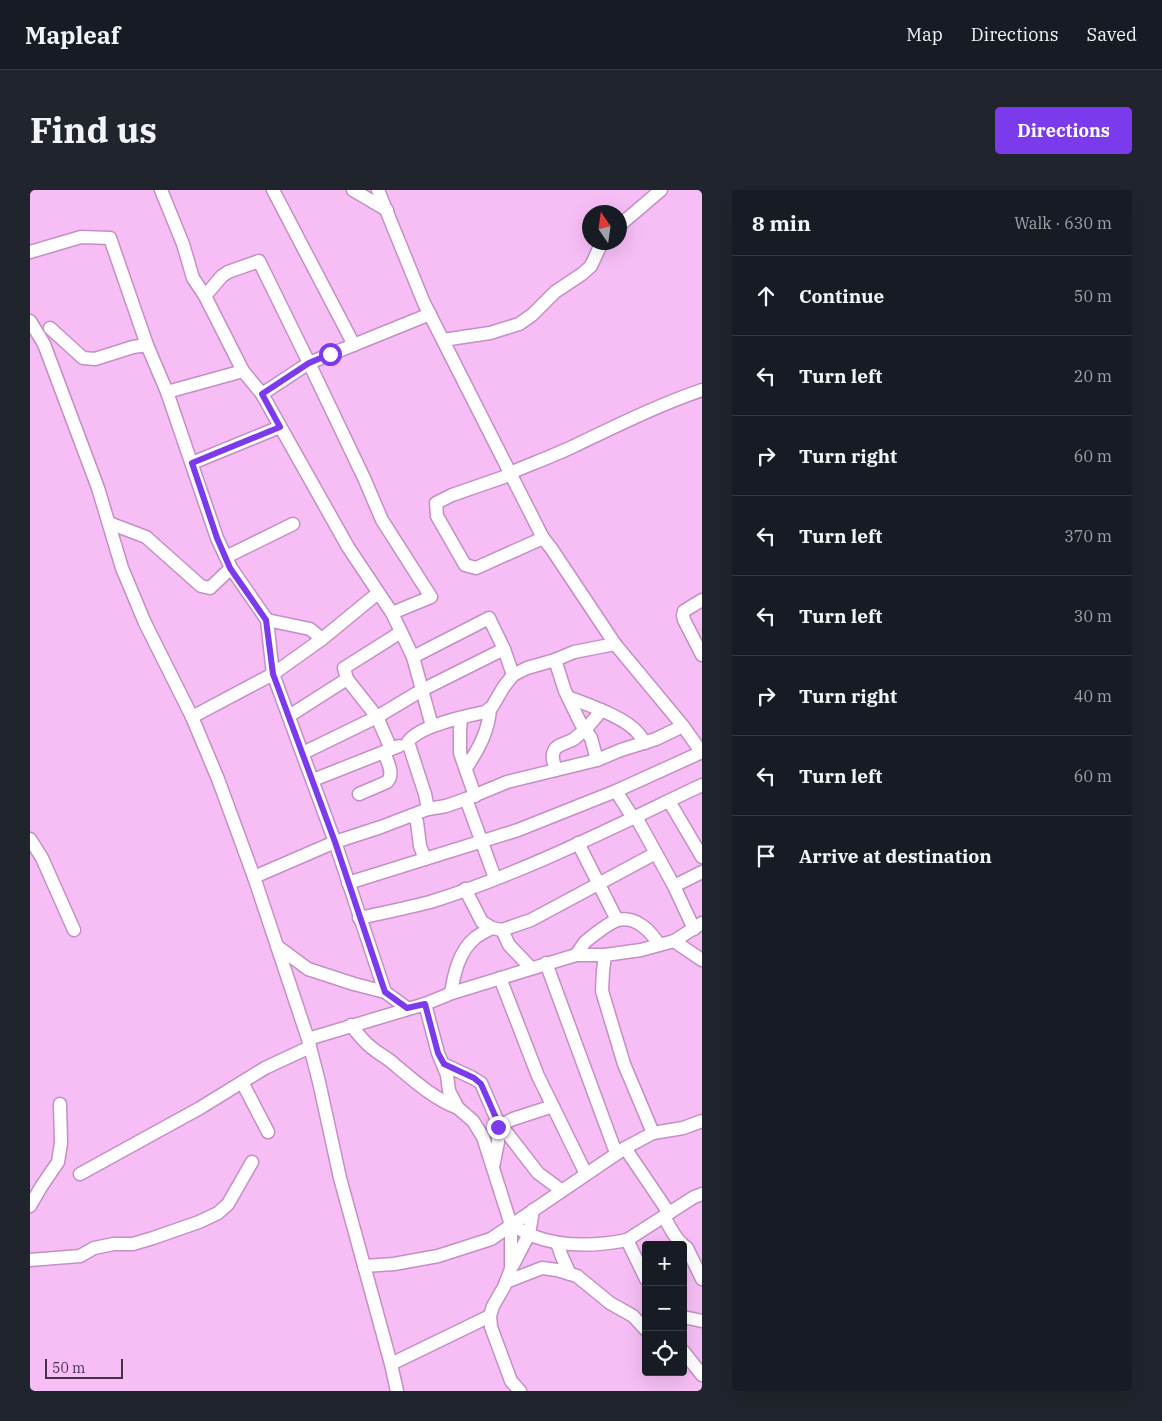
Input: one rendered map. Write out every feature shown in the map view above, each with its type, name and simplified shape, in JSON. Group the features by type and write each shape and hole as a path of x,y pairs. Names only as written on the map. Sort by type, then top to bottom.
{"street":[{"path":"161,190 184,244 192,278 205,296 243,371 262,394 348,547 392,612 413,657 432,726"},
{"path":"273,190 354,345"},
{"path":"353,190 386,210"},
{"path":"348,883 518,830 616,791 702,752 683,726 615,644 551,548 542,538 430,314 378,190"},
{"path":"627,219 661,190"},
{"path":"30,252 81,237 110,238 146,345 167,392 217,538 228,563 266,620 273,674 335,842 385,992"},
{"path":"443,340 490,333 519,324 532,315 555,292 591,266 598,250"},
{"path":"205,296 222,276 228,272 258,261 309,363 382,520 432,597 392,612"},
{"path":"262,394 309,363 430,314"},
{"path":"30,321 44,344 98,488 122,568 145,623 192,717 218,779 254,876 309,1043 340,1178 397,1391"},
{"path":"50,328 83,358 94,359 146,345"},
{"path":"167,392 243,371"},
{"path":"542,538 476,568 465,565 437,516 436,503 452,495 489,483 618,424 702,390"},
{"path":"192,463 280,427"},
{"path":"109,522 146,537 201,586 210,588 228,563 293,524"},
{"path":"192,717 273,674 322,639 378,593"},
{"path":"702,600 684,611 683,615 702,655"},
{"path":"413,657 488,618 504,649 513,675"},
{"path":"266,620 310,629 322,639"},
{"path":"359,794 387,782 391,774 388,750 377,716 347,679 344,668 402,632"},
{"path":"313,780 408,742 411,737 432,726 485,712 490,708 513,675 526,668 555,660 574,652 615,644"},
{"path":"303,753 504,649"},
{"path":"555,660 568,697 591,738 597,760"},
{"path":"288,716 347,679"},
{"path":"568,697 629,724 645,743"},
{"path":"466,768 475,756 484,736 489,721 490,708"},
{"path":"556,770 553,761 555,748 572,740 596,718 601,710"},
{"path":"462,718 460,753 466,768 470,798 482,841 495,878"},
{"path":"254,876 335,842 428,809 446,806 470,798 507,782 597,760 656,739 683,726"},
{"path":"408,742 428,809"},
{"path":"360,918 429,902 511,873 578,844 702,785"},
{"path":"80,1174 178,1120 309,1043 351,1026 576,955 605,955 641,950 674,941 698,926 634,817 616,791"},
{"path":"669,801 702,857"},
{"path":"413,815 425,859"},
{"path":"30,839 42,858 74,930"},
{"path":"578,844 617,920"},
{"path":"451,993 459,959 474,939 497,929 531,920 656,854"},
{"path":"674,886 701,873"},
{"path":"466,889 482,922 497,929 531,968"},
{"path":"576,955 584,943 617,920 629,920 646,927 659,945"},
{"path":"674,941 702,960"},
{"path":"277,946 308,968 354,984 385,992 407,1008"},
{"path":"605,955 602,971 602,991 624,1064 653,1133"},
{"path":"546,964 621,1151 666,1215 670,1229 679,1241"},
{"path":"500,978 538,1076 586,1174"},
{"path":"425,1004 438,1053 444,1064 449,1091 458,1108 473,1121 483,1137 511,1225 511,1269"},
{"path":"351,1026 372,1049 393,1062 449,1105 458,1108"},
{"path":"444,1064 474,1078 481,1084 500,1125 538,1173 561,1190"},
{"path":"242,1082 268,1132"},
{"path":"30,1206 58,1162 61,1142 60,1104"},
{"path":"493,1169 498,1142 498,1127 513,1119 553,1106"},
{"path":"364,1266 394,1264 438,1256 490,1239 561,1190 621,1151 653,1133 683,1128 702,1121"},
{"path":"30,1260 80,1256 94,1248 114,1244 133,1244 199,1222 218,1213 228,1204 252,1162"},
{"path":"511,1225 529,1234 557,1243 608,1244 627,1240 694,1197 702,1194"},
{"path":"520,1391 511,1381 491,1326 490,1316 493,1306 529,1234 533,1210"},
{"path":"627,1240 642,1271"},
{"path":"557,1243 570,1274"},
{"path":"687,1248 702,1279"},
{"path":"506,1282 542,1268 577,1276 610,1302 633,1316 642,1326"},
{"path":"391,1364 490,1316"},
{"path":"687,1318 702,1321"},
{"path":"688,1362 702,1375"}],"route":[{"path":"330,354 309,363 262,394 280,427 192,463 217,538 230,568 266,620 273,674 335,842 385,992 407,1008 425,1004 438,1053 444,1064 474,1078 481,1084 500,1125 498,1127"}]}
